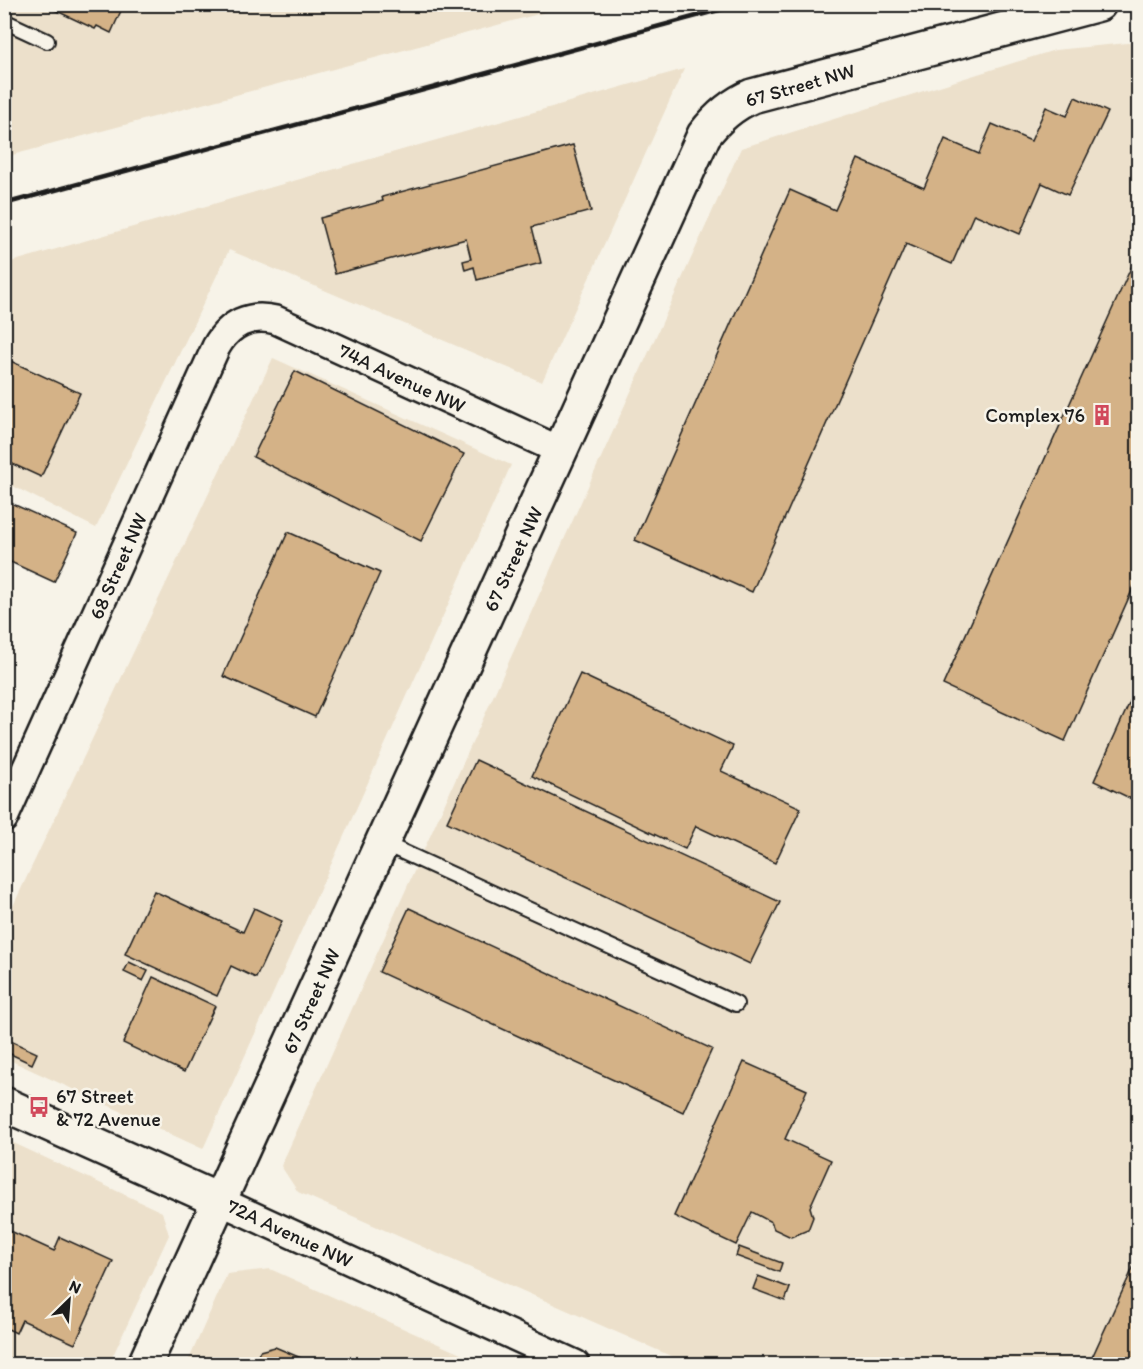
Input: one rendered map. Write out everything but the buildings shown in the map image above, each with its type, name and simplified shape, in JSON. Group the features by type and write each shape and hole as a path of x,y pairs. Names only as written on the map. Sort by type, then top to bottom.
{"street":[{"name":"67 Street NW","path":"145,1365 533,515 695,152 714,122 738,102 752,96 1099,4"},
{"name":"74A Avenue NW","path":"241,321 263,317 276,320 561,450"},
{"name":"68 Street NW","path":"4,818 216,347 223,335 241,321"},
{"name":"72A Avenue NW","path":"4,1104 575,1365"}],"lane":[{"path":"4,21 47,41"},
{"path":"383,843 736,1004"}],"shaded area":[{"path":"5,5 572,5 5,157"},
{"path":"1138,42 1138,1364 689,1364 298,1192 281,1166 741,148 1055,50"},
{"path":"684,69 542,382 229,250 96,528 5,482 4,264"},
{"path":"273,358 511,465 203,1149 5,1058 4,925"},
{"path":"5,1139 162,1212 169,1235 109,1364 5,1364"},
{"path":"270,1269 483,1364 187,1364 227,1274"}],"railway":[{"path":"4,204 741,4"}],"place":[{"name":"Complex 76","path":"1102,415"},
{"name":"67 Street & 72 Avenue","path":"39,1107"}]}
